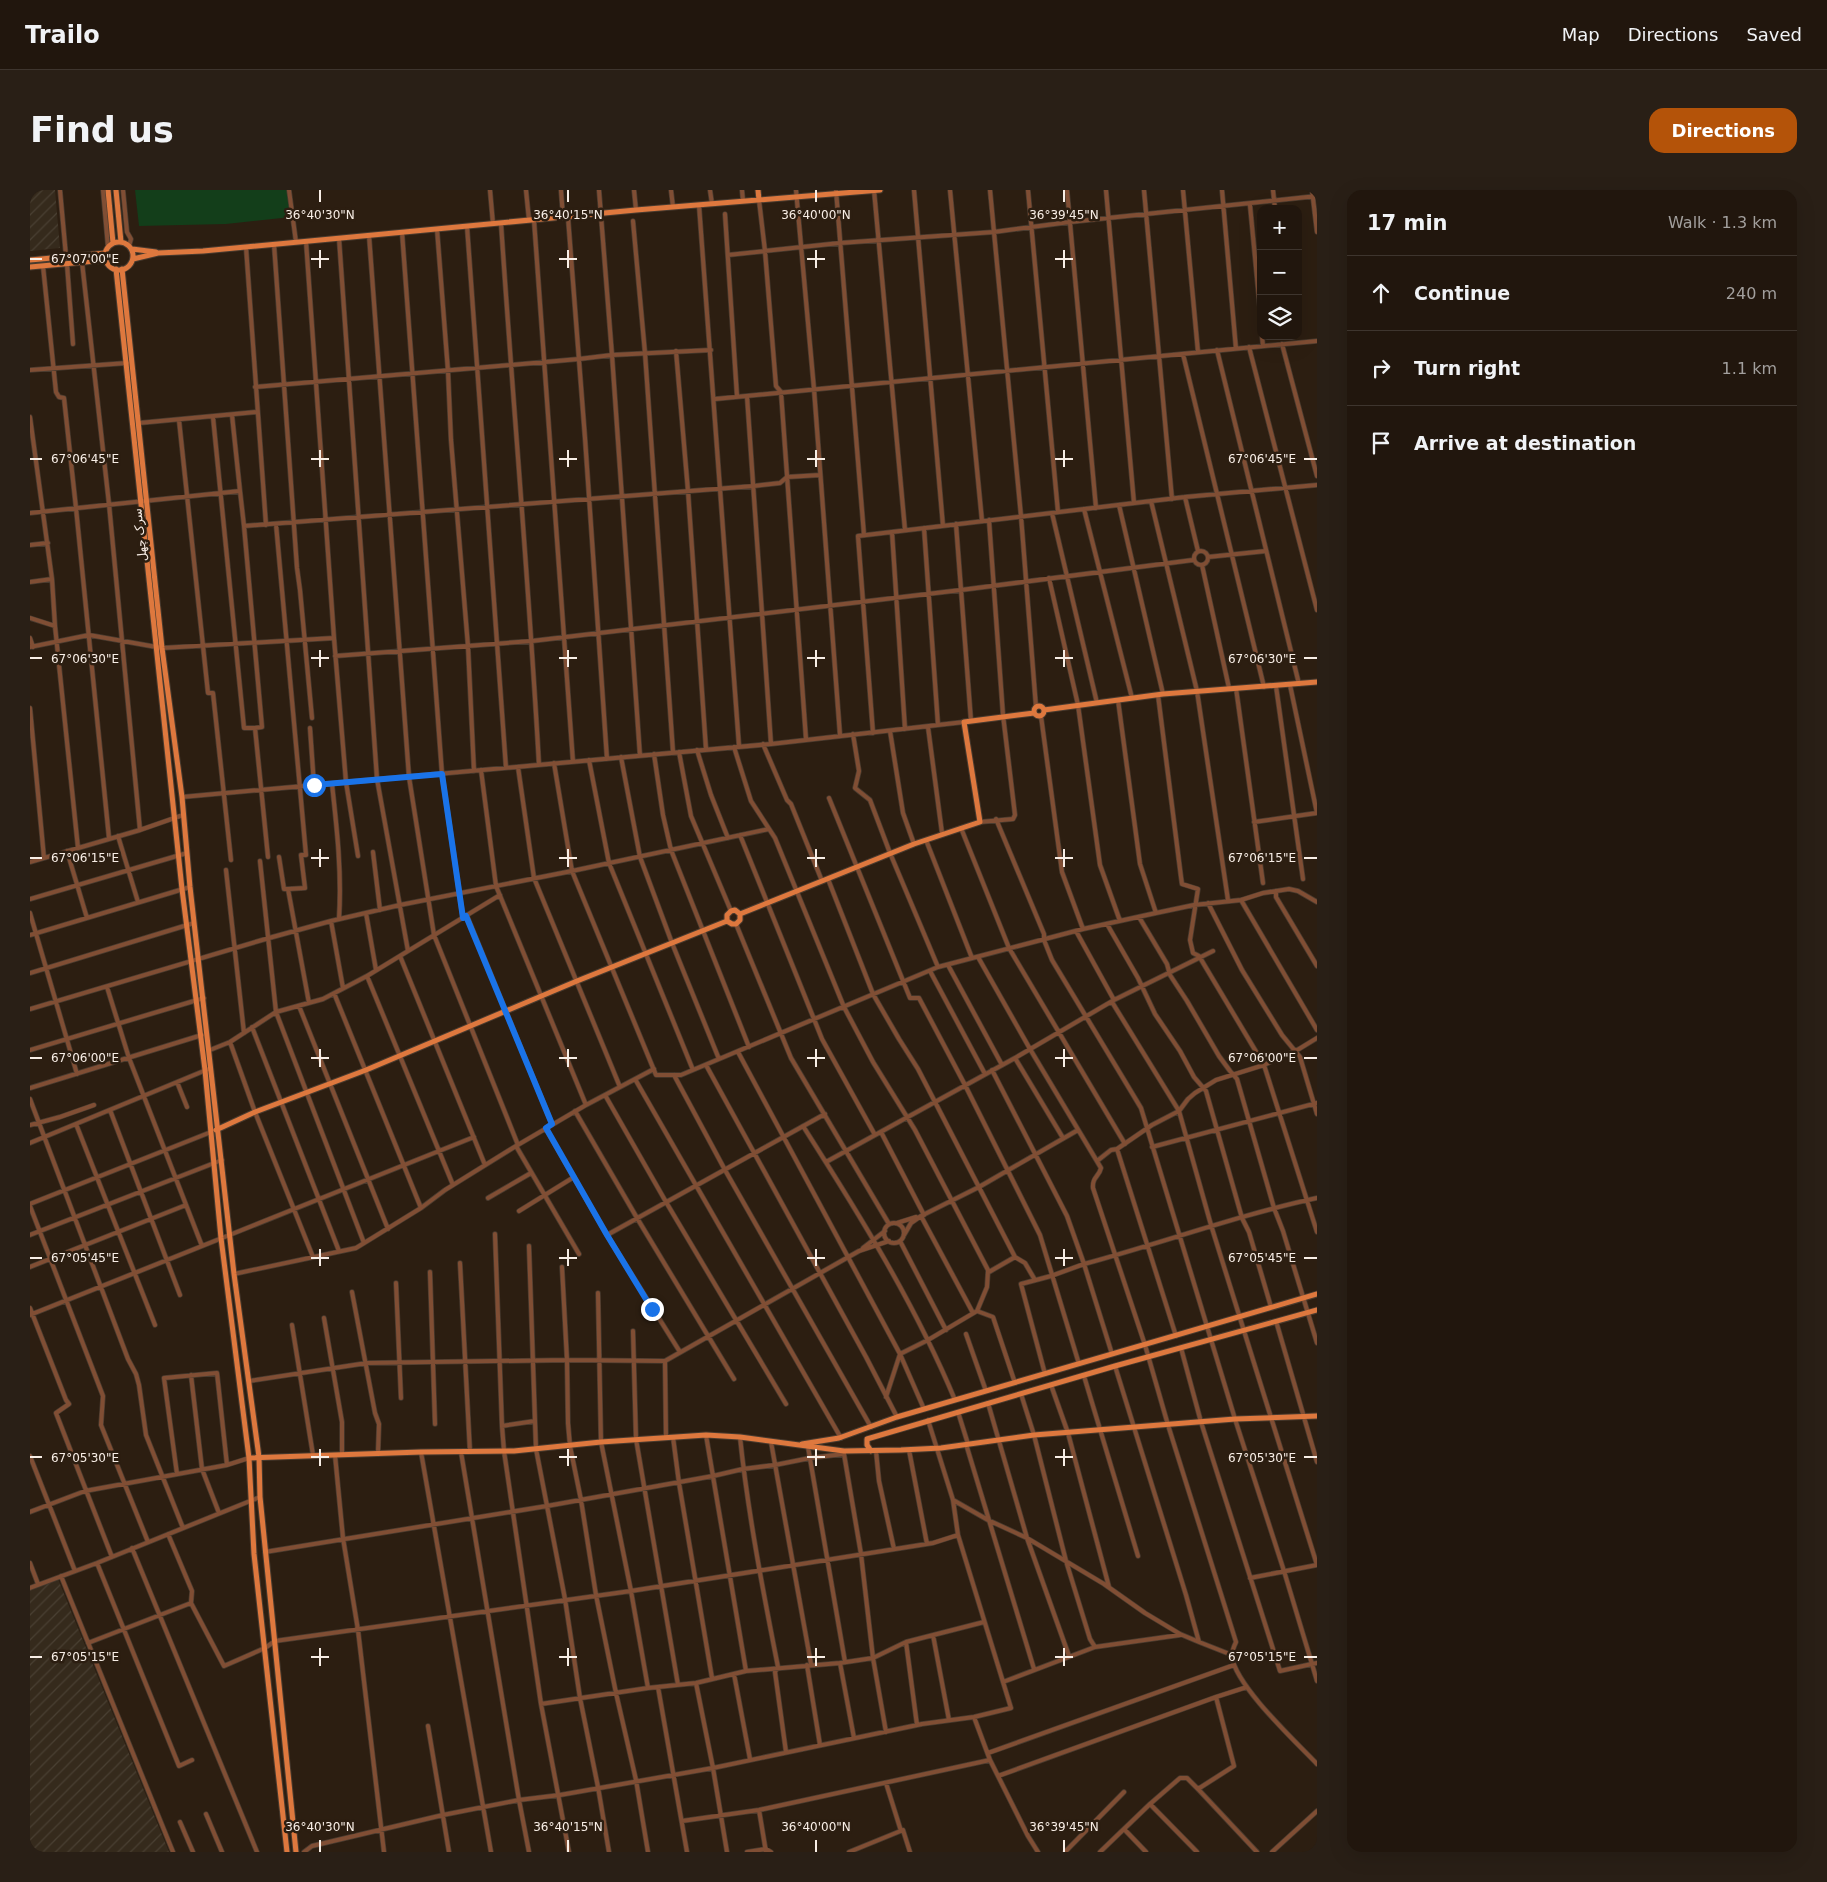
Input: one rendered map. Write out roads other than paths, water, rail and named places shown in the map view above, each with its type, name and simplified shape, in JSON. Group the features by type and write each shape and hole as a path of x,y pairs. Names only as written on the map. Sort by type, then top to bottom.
{"main road":[{"path":"108,190 114,243"},
{"path":"116,190 121,242"},
{"path":"758,190 759,200"},
{"path":"133,259 158,253 246,247 836,192 880,190"},
{"path":"130,248 133,259 129,266 119,269 108,264 106,253 108,247 114,243 121,242 130,248 158,253"},
{"path":"30,260 106,253"},
{"path":"30,267 106,260"},
{"path":"119,269 126,363 144,500"},
{"name":"سرک چهل","path":"119,269 139,424 144,500 159,648 182,797 194,924 210,1050 234,1274 259,1457 260,1497 265,1552 296,1852"},
{"path":"159,648 178,855 205,1070 221,1238 249,1458 254,1554 287,1852"},
{"path":"740,914 942,833 980,822 964,722 1035,710 1041,707 1044,710 1161,694 1317,682"},
{"path":"1035,710 1037,716 1041,716 1044,710"},
{"path":"727,921 727,915 731,911 735,910 740,914"},
{"path":"727,921 730,924 736,924 740,920 740,914"},
{"path":"211,1132 255,1112 366,1070 434,1040 727,921"},
{"path":"796,1445 841,1438 897,1417 1317,1294"},
{"path":"873,1451 866,1445 867,1439 1114,1366 1317,1310"},
{"path":"249,1458 504,1451 636,1439 706,1435 740,1437 844,1452 910,1450 1034,1435 1168,1426 1235,1419 1317,1416"}],"street":[{"path":"60,190 66,256"},
{"path":"102,190 108,247"},
{"path":"123,190 127,232 132,240 130,248"},
{"path":"289,190 296,242"},
{"path":"490,190 494,224"},
{"path":"526,190 532,220 545,362 573,762"},
{"path":"561,190 566,217 579,360 607,759"},
{"path":"599,190 640,756"},
{"path":"634,190 636,210"},
{"path":"671,190 673,207"},
{"path":"710,190 712,204"},
{"path":"742,190 743,201"},
{"path":"796,190 814,389 840,735"},
{"path":"874,190 905,530"},
{"path":"914,190 943,526"},
{"path":"950,190 956,235 982,521"},
{"path":"990,190 1027,581 1035,710"},
{"path":"1028,190 1058,512"},
{"path":"1067,190 1096,508"},
{"path":"1106,190 1134,503"},
{"path":"1144,190 1172,499"},
{"path":"1183,190 1198,352"},
{"path":"1222,190 1236,349"},
{"path":"1273,190 1274,205"},
{"path":"1312,190 1315,196 1317,232"},
{"path":"836,192 864,535"},
{"path":"728,254 840,243 1032,229 1070,222 1315,196"},
{"path":"759,200 776,386 781,392 806,739"},
{"path":"1250,204 1259,295"},
{"path":"699,205 715,399 739,746"},
{"path":"725,214 738,396"},
{"path":"633,221 645,353 673,752"},
{"path":"501,223 510,365 532,640 539,765"},
{"path":"467,226 506,768"},
{"path":"437,229 456,509 468,646 474,771"},
{"path":"402,232 442,774 460,894 465,917 552,1124"},
{"path":"370,235 409,776 434,935 517,1145 531,1173 579,1254"},
{"path":"339,238 377,780 408,951"},
{"path":"306,241 335,656 346,782 358,856"},
{"path":"274,244 297,568 312,718"},
{"path":"246,247 266,525"},
{"path":"82,262 140,830"},
{"path":"67,264 73,344"},
{"path":"43,266 52,369 56,392 59,397 64,398 109,838"},
{"path":"1262,340 1263,346"},
{"path":"715,399 1291,343 1316,341 1317,348"},
{"path":"1282,344 1317,476"},
{"path":"1249,347 1317,610"},
{"path":"255,387 579,360 612,355 711,350"},
{"path":"1217,350 1298,684"},
{"path":"676,351 706,750"},
{"path":"1183,354 1264,687"},
{"path":"30,370 132,362"},
{"path":"747,396 771,744"},
{"path":"139,424 257,412"},
{"path":"213,416 244,728 255,728 262,727 232,415"},
{"path":"30,417 48,543 78,848"},
{"path":"180,420 208,694 213,693 231,860"},
{"path":"244,526 721,489 780,483 787,477 820,475"},
{"path":"873,733 858,536 1185,497 1317,485"},
{"path":"30,513 144,500 240,492"},
{"path":"1185,497 1198,551"},
{"path":"1151,501 1197,691 1228,900"},
{"path":"1119,505 1161,694 1182,884 1198,890 1194,905 1191,945 1193,953 1200,956 1264,1065 1317,1232"},
{"path":"1084,509 1132,698"},
{"path":"1052,513 1097,703"},
{"path":"980,822 1013,818 1015,815 1003,715 989,520"},
{"path":"276,524 306,855 301,855 305,888 284,889 279,857"},
{"path":"956,524 971,721"},
{"path":"924,528 938,725"},
{"path":"892,532 905,729"},
{"path":"30,545 48,543"},
{"path":"1198,551 1203,551 1208,557"},
{"path":"1198,551 1194,554 1194,560 1197,564 1202,565"},
{"path":"1208,557 1266,551"},
{"path":"1202,565 1208,557"},
{"path":"335,656 564,637 961,590 1194,560"},
{"path":"1202,565 1230,688"},
{"path":"1049,578 1078,705 1100,865 1120,921"},
{"path":"30,582 52,579"},
{"path":"30,618 55,626"},
{"path":"30,638 31,647 89,635 159,648 203,647 334,638"},
{"path":"1254,822 1317,813 1290,684"},
{"path":"1276,686 1303,879"},
{"path":"1236,688 1263,883"},
{"path":"1118,700 1140,864 1156,913"},
{"path":"30,708 44,858"},
{"path":"1041,716 1062,872 1084,929"},
{"path":"182,797 771,744 964,722"},
{"path":"928,726 942,833"},
{"path":"255,728 268,857"},
{"path":"310,728 314,785"},
{"path":"890,731 903,813 914,844"},
{"path":"853,734 859,771 854,788 870,800 938,967"},
{"path":"763,744 787,800 791,804 822,881"},
{"path":"734,747 752,801 776,838 844,1007 873,1062 915,1130 988,1271 986,1287 975,1312 946,1330 900,1354 886,1397"},
{"path":"697,750 711,795 728,838"},
{"path":"680,752 691,816 731,911"},
{"path":"654,754 663,815 671,850 749,1047"},
{"path":"621,757 640,857 672,943 719,1059"},
{"path":"589,760 609,864 694,1070"},
{"path":"554,763 572,871 656,1075 682,1075 938,967 978,956 1156,913 1194,905 1241,900 1276,891 1289,889 1298,891 1317,902"},
{"path":"518,767 534,878 620,1087"},
{"path":"480,770 496,886 586,1105"},
{"path":"332,784 339,853 339,919"},
{"path":"829,798 910,998 919,998 966,1085 1040,1235 1079,1364"},
{"path":"30,862 140,830 183,814"},
{"path":"996,819 1044,934 1044,940 1052,960 1140,1108 1317,1681"},
{"path":"961,828 1009,948 1125,1144"},
{"path":"30,1009 295,930 339,919 769,829"},
{"path":"740,835 822,1039 875,1135"},
{"path":"118,836 138,902"},
{"path":"926,840 972,958"},
{"path":"67,851 87,918"},
{"path":"373,852 380,910"},
{"path":"30,899 187,853"},
{"path":"260,861 276,1012 364,1243"},
{"path":"226,870 244,1033"},
{"path":"828,879 873,994 898,1040 918,1069 936,1102 1015,1257 1025,1263 1035,1280"},
{"path":"30,935 190,887"},
{"path":"288,889 309,1003"},
{"path":"1276,891 1276,897 1317,966"},
{"path":"210,1050 230,1042 276,1012 309,1003 367,976 500,895"},
{"path":"1241,900 1317,1030"},
{"path":"1208,904 1242,970 1282,1035 1295,1050 1304,1069 1317,1114"},
{"path":"30,913 77,1074"},
{"path":"366,913 376,970"},
{"path":"1139,917 1167,964 1169,973 1219,1056 1237,1078 1274,1208 1283,1231 1317,1343"},
{"path":"331,921 344,988"},
{"path":"30,973 194,924"},
{"path":"736,924 791,1058 889,1224"},
{"path":"1107,924 1138,978 1155,1014 1194,1077 1206,1091 1242,1218 1249,1232 1271,1308"},
{"path":"1076,931 1113,1001 1179,1111 1211,1225 1317,1565 1250,1578"},
{"path":"826,1162 1016,1058 1085,1016 1213,950"},
{"path":"400,956 486,1165"},
{"path":"978,956 1101,1170 1092,1182 1093,1188 1145,1345 1168,1426 1236,1642 1232,1655 1234,1665 1247,1688 1317,1764"},
{"path":"948,965 1002,1065"},
{"path":"930,971 985,1074"},
{"path":"367,976 453,1185"},
{"path":"106,987 129,1058 202,1246"},
{"path":"334,993 421,1208"},
{"path":"30,1050 204,998"},
{"path":"299,1006 388,1229"},
{"path":"252,1027 339,1251"},
{"path":"30,1088 208,1033"},
{"path":"1097,1161 1112,1150 1117,1149 1179,1111 1188,1099 1216,1080 1264,1065 1317,1038"},
{"path":"230,1042 255,1112 313,1257"},
{"path":"738,1052 900,1354 924,1409"},
{"path":"1016,1058 1063,1138"},
{"path":"706,1065 897,1417"},
{"path":"30,1143 212,1068"},
{"path":"234,1274 356,1248 517,1145 575,1111 654,1069"},
{"path":"992,1070 1067,1216 1112,1354"},
{"path":"674,1075 725,1170 871,1427"},
{"path":"635,1079 841,1438"},
{"path":"177,1082 187,1107"},
{"path":"605,1095 786,1404"},
{"path":"30,1099 84,1246 128,1359 136,1374 146,1435 183,1528"},
{"path":"1152,1147 1315,1103"},
{"path":"30,1125 94,1105"},
{"path":"110,1110 180,1295"},
{"path":"575,1111 734,1379"},
{"path":"607,1235 824,1114"},
{"path":"76,1124 155,1325"},
{"path":"803,1126 874,1239 928,1340 955,1400"},
{"path":"546,1128 607,1235 680,1352"},
{"path":"889,1224 922,1215 951,1202 1078,1130"},
{"path":"148,1542 101,1424 103,1396 30,1205 96,1176 211,1132"},
{"path":"881,1132 922,1215 975,1312 993,1317 1015,1383"},
{"path":"31,1314 474,1137"},
{"path":"1117,1149 1176,1336"},
{"path":"30,1235 222,1160"},
{"path":"488,1198 531,1173"},
{"path":"519,1211 574,1177"},
{"path":"1045,1374 1021,1284 1052,1276 1084,1264 1148,1246 1211,1225 1317,1198"},
{"path":"30,1267 186,1205"},
{"path":"249,1381 367,1364 567,1360 665,1361 859,1251 876,1244 900,1241 911,1223 922,1215"},
{"path":"897,1223 903,1227 904,1235"},
{"path":"859,1251 885,1231 889,1224"},
{"path":"885,1231 889,1241"},
{"path":"495,1234 504,1451 541,1704 560,1795 569,1852"},
{"path":"900,1241 946,1330"},
{"path":"528,1246 536,1449 609,1852"},
{"path":"988,1271 1015,1257"},
{"path":"460,1263 470,1452"},
{"path":"562,1267 570,1446 581,1500 596,1595 636,1780 648,1852"},
{"path":"430,1272 436,1424"},
{"path":"396,1283 401,1398"},
{"path":"352,1292 375,1414 379,1424 378,1453"},
{"path":"598,1293 601,1442 631,1591 648,1688"},
{"path":"30,1308 69,1404 56,1413 112,1557"},
{"path":"324,1318 342,1422 342,1454"},
{"path":"1276,1321 1317,1462"},
{"path":"292,1325 313,1455"},
{"path":"633,1331 636,1439 678,1685"},
{"path":"966,1334 986,1391"},
{"path":"1181,1348 1201,1422 1280,1671 1317,1664"},
{"path":"665,1361 666,1437"},
{"path":"1114,1366 1199,1642"},
{"path":"176,1474 164,1378 218,1372 227,1465"},
{"path":"191,1375 202,1469 219,1513"},
{"path":"1084,1376 1138,1556"},
{"path":"1051,1385 1068,1433 1109,1587"},
{"path":"1021,1394 1034,1435 1066,1561 1090,1639 1095,1647"},
{"path":"988,1403 1027,1538 1069,1656"},
{"path":"958,1412 988,1520 1034,1669"},
{"path":"304,1852 312,1846 443,1815 674,1773 713,1768 917,1725 974,1717 1011,1708 958,1535 953,1500 928,1420"},
{"path":"502,1426 535,1421"},
{"path":"706,1435 746,1671"},
{"path":"673,1437 712,1678"},
{"path":"740,1437 743,1469 759,1570 778,1667 775,1672 786,1752"},
{"path":"772,1442 809,1665 820,1745"},
{"path":"808,1447 854,1738"},
{"path":"910,1450 927,1544"},
{"path":"873,1451 894,1549"},
{"path":"421,1452 491,1852"},
{"path":"461,1452 529,1852"},
{"path":"265,1552 547,1506 844,1452 861,1554 873,1658 886,1732"},
{"path":"335,1455 343,1538 358,1630 384,1852"},
{"path":"30,1456 75,1571"},
{"path":"30,1512 85,1491 227,1465 249,1458"},
{"path":"30,1588 260,1497"},
{"path":"953,1500 988,1520 1027,1538 1066,1561 1180,1634 1232,1655"},
{"path":"168,1534 192,1591 191,1603 224,1666 265,1648 275,1640 631,1591 927,1544 958,1535"},
{"path":"132,1548 257,1852"},
{"path":"30,1563 38,1584"},
{"path":"97,1563 179,1766 192,1760"},
{"path":"61,1576 174,1852"},
{"path":"88,1643 191,1603"},
{"path":"541,1704 696,1683 746,1671 843,1663 873,1658 906,1642 984,1622"},
{"path":"1003,1682 1095,1647 1180,1634"},
{"path":"933,1635 949,1720"},
{"path":"906,1642 917,1725"},
{"path":"988,1753 1234,1665"},
{"path":"734,1674 750,1759"},
{"path":"696,1683 727,1852"},
{"path":"658,1687 687,1852"},
{"path":"998,1776 1216,1697 1247,1688"},
{"path":"1198,1789 1234,1766 1216,1697"},
{"path":"974,1717 990,1760 1038,1852"},
{"path":"428,1726 450,1852"},
{"path":"682,1821 759,1810 990,1760"},
{"path":"1100,1852 1168,1787 1183,1777 1187,1778 1198,1789 1257,1852"},
{"path":"886,1783 901,1831 903,1830 910,1852"},
{"path":"1065,1852 1124,1792"},
{"path":"1150,1804 1197,1852"},
{"path":"759,1810 766,1850"},
{"path":"1272,1852 1317,1811"},
{"path":"206,1814 222,1852"},
{"path":"180,1822 193,1852"},
{"path":"1124,1829 1146,1852"},
{"path":"849,1852 901,1831"},
{"path":"747,1852 766,1850 771,1852"}]}
